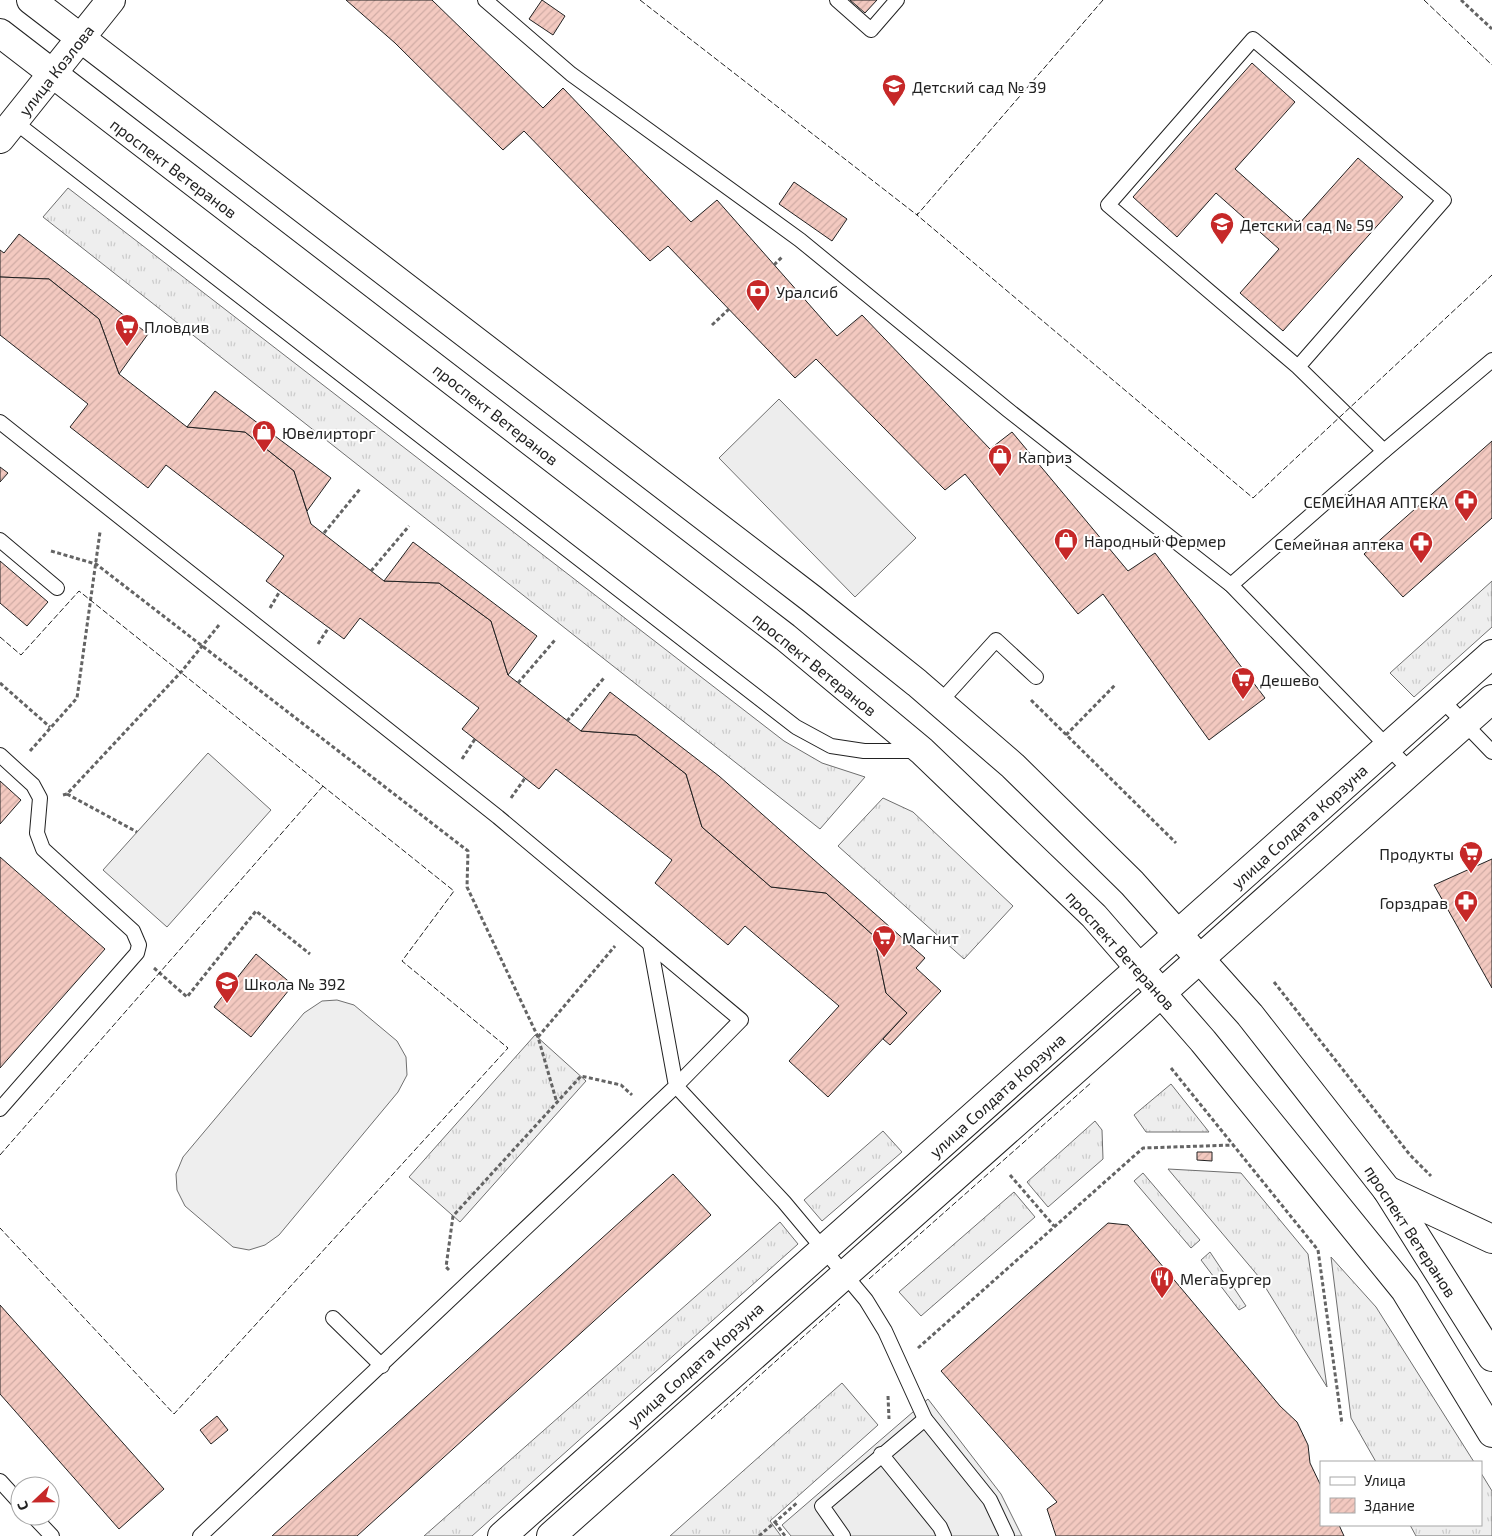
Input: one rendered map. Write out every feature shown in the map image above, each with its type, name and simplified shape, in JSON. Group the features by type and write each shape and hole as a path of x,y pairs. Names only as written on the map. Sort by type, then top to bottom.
{"main road":[{"name":"проспект Ветеранов","path":"31,0 812,600 940,702 1027,780 1132,883 1250,1015 1388,1190 1492,1358"},
{"name":"улица Козлова","path":"8,131 111,0"},
{"name":"проспект Ветеранов","path":"0,33 785,637 922,751 1094,916 1271,1124 1405,1290 1492,1433"},
{"name":"улица Солдата Корзуна","path":"502,1536 1492,654"},
{"name":"улица Солдата Корзуна","path":"552,1536 1492,699"},
{"path":"1388,1190 1492,1239"}],"lane":[{"path":"485,0 571,74 800,240 1008,410 1231,585 1411,771"},
{"path":"837,0 871,30 897,0"},
{"path":"1298,367 1444,200 1252,39 1108,205 1298,367 1384,451"},
{"path":"8,131 796,727 831,746 864,751 922,751"},
{"path":"1231,585 1384,451 1492,360"},
{"path":"0,422 498,817 741,1020 676,1086 200,1536"},
{"path":"0,540 57,588"},
{"path":"940,702 996,640 1036,677"},
{"path":"1441,699 1492,752"},
{"path":"0,755 33,786 40,798 37,834 43,849 133,932 139,945 137,953 0,1110"},
{"path":"650,944 676,1086 784,1202 846,1274 885,1331 924,1418 990,1500 1007,1536"},
{"path":"333,1318 382,1366"},
{"path":"843,1536 822,1506 924,1418"},
{"path":"881,1454 940,1527 944,1536"},
{"path":"0,1482 10,1492"},
{"path":"42,1526 52,1536"}],"path":[{"path":"1461,0 1492,29"},
{"path":"712,325 729,309"},
{"path":"324,533 360,489"},
{"path":"14,768 77,698 103,504"},
{"path":"372,571 409,526"},
{"path":"14,551 46,549 96,564 468,851 467,887 538,1037 556,1102"},
{"path":"67,794 182,671 233,607"},
{"path":"518,683 555,640"},
{"path":"567,721 604,678"},
{"path":"0,683 50,727"},
{"path":"1066,735 1115,685"},
{"path":"1028,698 1176,844"},
{"path":"40,798 67,794 137,832"},
{"path":"137,953 187,997 256,911 310,954"},
{"path":"538,1037 631,928"},
{"path":"1274,982 1410,1155 1438,1180"},
{"path":"1171,1068 1318,1250 1342,1424"},
{"path":"466,1286 446,1267 454,1216 581,1076 622,1085 649,1111"},
{"path":"914,1351 1143,1148 1234,1145"},
{"path":"1010,1175 1054,1226"},
{"path":"758,1536 775,1522 785,1536"}],"green space":[{"path":"68,188 784,741 822,763 865,777 820,829 43,217"},
{"path":"1492,581 1492,627 1414,697 1390,673"},
{"path":"208,753 271,810 167,927 103,870"},
{"path":"883,798 913,812 1013,906 964,959 838,846"},
{"path":"337,1000 354,1005 397,1041 406,1057 407,1075 398,1092 279,1235 265,1245 249,1250 233,1247 185,1206 177,1190 176,1174 183,1157 304,1013 322,1001"},
{"path":"535,1035 586,1081 460,1222 409,1177"},
{"path":"1171,1084 1209,1132 1146,1132 1134,1115"},
{"path":"1095,1121 1102,1130 1103,1159 1048,1207 1027,1182"},
{"path":"883,1131 902,1152 822,1221 804,1200"},
{"path":"1168,1169 1241,1173 1308,1254 1327,1387 1259,1277"},
{"path":"1143,1173 1200,1240 1191,1248 1134,1181"},
{"path":"1014,1192 1035,1217 921,1316 899,1292"},
{"path":"780,1222 798,1244 472,1536 424,1536"},
{"path":"1210,1252 1246,1306 1239,1310 1201,1260"},
{"path":"1331,1257 1376,1307 1473,1461 1375,1461 1351,1418"},
{"path":"842,1383 878,1425 770,1521 781,1536 670,1536"},
{"path":"1482,1475 1492,1491 1492,1536 1416,1536 1411,1526 1482,1526"}],"shaded area":[{"path":"779,399 916,538 855,597 719,458"},
{"path":"928,1399 1001,1494 1022,1536 791,1536 782,1525"}],"building":[{"path":"346,0 432,0 543,108 563,88 691,222 717,200 837,336 862,315 990,449 1012,432 1128,571 1155,553 1265,698 1209,740 1103,594 1078,614 965,474 945,490 816,359 795,378 668,246 650,261 524,131 503,150 395,43"},
{"path":"542,0 565,16 553,35 529,19"},
{"path":"850,0 877,0 865,13"},
{"path":"1252,63 1295,102 1235,169 1298,225 1358,158 1403,197 1283,331 1240,293 1279,249 1216,193 1177,237 1133,197"},
{"path":"794,182 847,219 832,241 779,204"},
{"path":"19,234 148,334 119,374 99,319 49,279 0,277 0,250 4,253"},
{"path":"0,277 49,279 99,319 119,374 187,427 245,432 294,471 311,524 384,581 439,583 491,621 508,675 581,731 636,735 686,774 702,827 771,887 826,893 874,936 886,993 907,1013 828,1097 789,1061 839,1006 745,926 728,945 655,883 672,860 556,769 539,789 462,729 479,708 360,618 344,639 266,581 284,556 166,465 148,488 70,427 88,404 0,335"},
{"path":"215,391 331,478 307,511 294,471 245,432 187,427"},
{"path":"1492,441 1492,518 1403,597 1364,554"},
{"path":"0,467 8,473 0,482"},
{"path":"413,542 537,636 508,675 491,621 439,583 384,581"},
{"path":"0,561 48,602 27,626 0,603"},
{"path":"610,692 719,776 925,958 916,968 941,991 890,1045 883,1039 907,1013 886,993 874,936 826,893 771,887 702,827 686,774 636,735 581,731"},
{"path":"0,781 21,800 0,824"},
{"path":"0,857 105,949 0,1068"},
{"path":"1492,859 1492,988 1434,885"},
{"path":"256,954 293,985 251,1037 214,1007"},
{"path":"1197,1152 1212,1152 1212,1161 1197,1160"},
{"path":"673,1174 711,1215 357,1536 272,1536"},
{"path":"1108,1223 1128,1225 1280,1406 1297,1422 1308,1445 1310,1463 1320,1484 1320,1526 1339,1526 1344,1536 1056,1536 1047,1509 1057,1502 941,1371"},
{"path":"0,1305 164,1489 119,1529 0,1394"},
{"path":"217,1416 228,1430 211,1444 200,1430"}],"fence":[{"path":"640,0 917,215 918,213"},
{"path":"1103,0 917,215 1253,498 1492,275"},
{"path":"1424,0 1492,65"},
{"path":"0,637 21,655 79,591 454,891 402,961 508,1048 174,1414 0,1228"},
{"path":"0,1155 323,786"},
{"path":"869,1279 1092,1082"},
{"path":"711,1419 840,1304"}],"place":[{"name":"Детский сад № 39","path":"894,107"},
{"name":"Детский сад № 59","path":"1222,245"},
{"name":"Уралсиб","path":"758,312"},
{"name":"Пловдив","path":"127,347"},
{"name":"Ювелирторг","path":"264,453"},
{"name":"Каприз","path":"1000,477"},
{"name":"СЕМЕЙНАЯ АПТЕКА","path":"1466,522"},
{"name":"Народный Фермер","path":"1066,561"},
{"name":"Семейная аптека","path":"1421,564"},
{"name":"Дешево","path":"1243,700"},
{"name":"Продукты","path":"1471,874"},
{"name":"Горздрав","path":"1466,923"},
{"name":"Магнит","path":"884,958"},
{"name":"Школа № 392","path":"227,1004"},
{"name":"МегаБургер","path":"1162,1299"}]}
